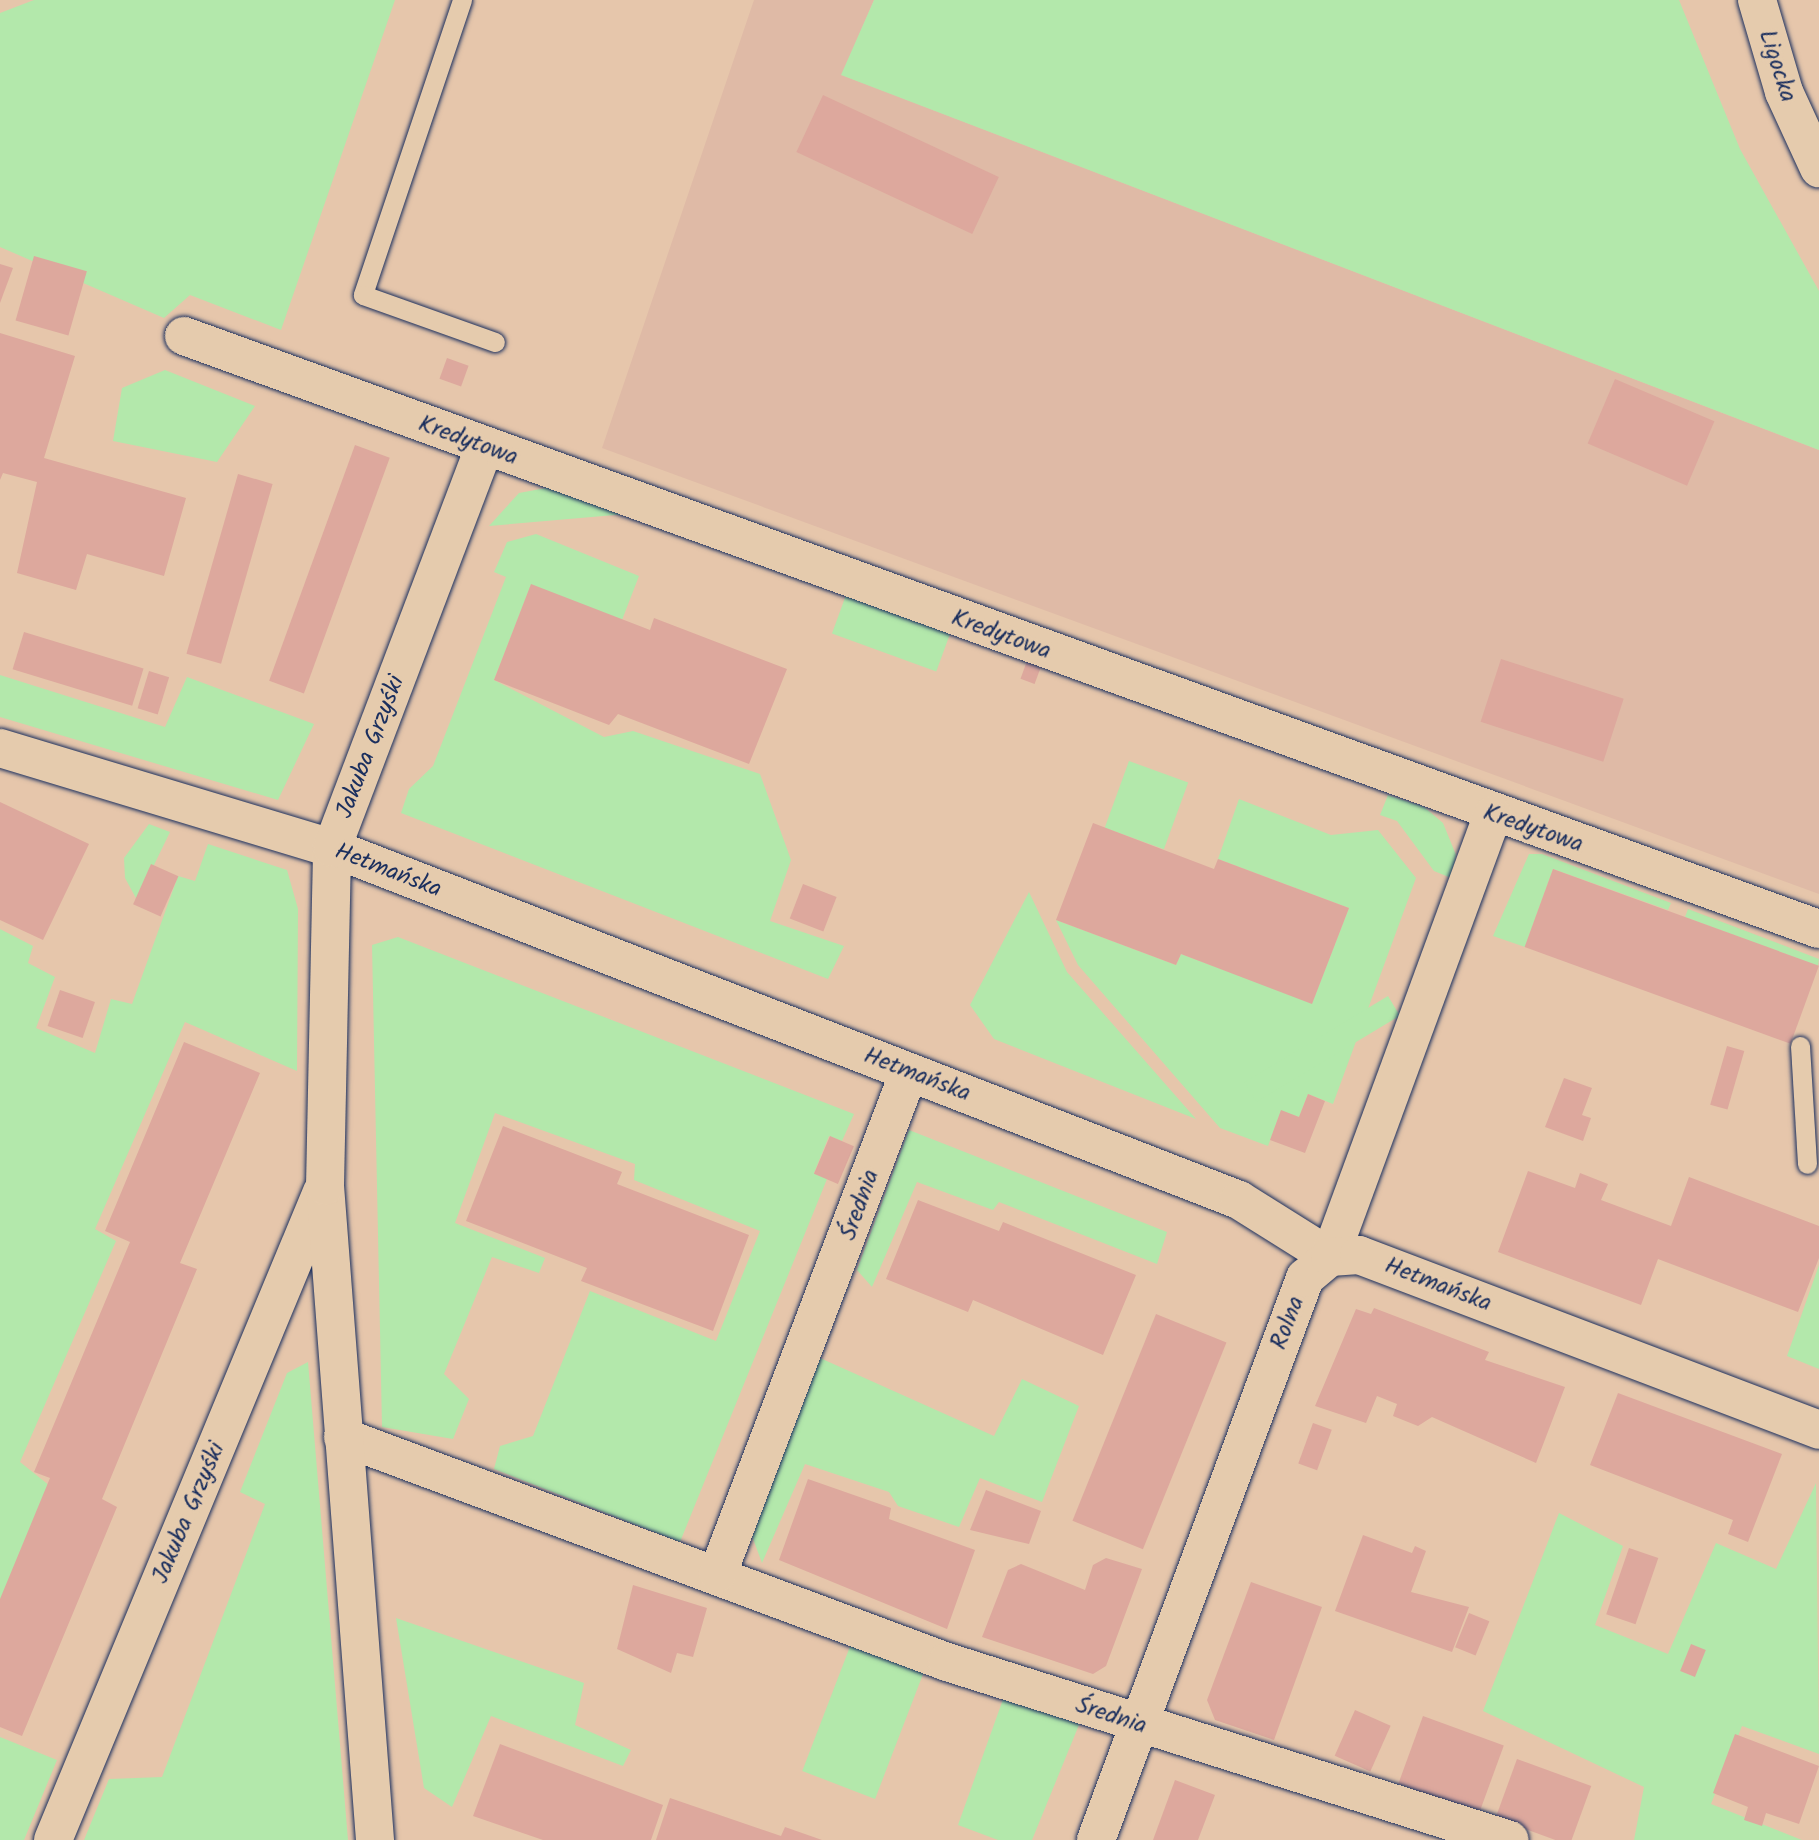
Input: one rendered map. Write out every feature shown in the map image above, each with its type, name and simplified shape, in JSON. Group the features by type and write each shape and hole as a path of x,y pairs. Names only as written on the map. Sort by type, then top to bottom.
{"street":[{"name":"Ligocka","path":"1757,0 1784,92 1819,168"},
{"name":"Kredytowa","path":"184,336 1493,815 1819,929"},
{"name":"Jakuba Grzyśki","path":"375,1840 325,1186 332,848 484,448"},
{"name":"Hetmańska","path":"0,748 332,848 1239,1200 1330,1257 1359,1255 1819,1430"},
{"name":"Rolna","path":"1096,1840 1136,1725 1304,1278 1330,1257 1493,815"},
{"name":"Średnia","path":"718,1573 909,1072"},
{"name":"Jakuba Grzyśki","path":"53,1840 325,1186"},
{"name":"Średnia","path":"343,1437 718,1573 947,1662 1136,1725 1510,1840"}],"lane":[{"path":"462,0 363,295 495,342"},
{"path":"1800,1046 1807,1164"}],"shaded area":[{"path":"754,0 874,0 842,75 1819,450 1819,894 602,448"}],"green space":[{"path":"34,0 395,0 281,330 190,295 164,318 0,247 0,13"},
{"path":"874,0 1679,0 1740,149 1819,291 1819,450 841,75"},
{"path":"165,370 255,406 217,462 113,441 122,388"},
{"path":"551,487 638,513 489,526 519,493"},
{"path":"536,534 639,576 622,620 531,585 494,680 604,737 633,731 760,774 791,860 770,921 844,946 828,979 401,813 409,789 433,766 506,577 494,572 507,542"},
{"path":"846,595 950,633 936,671 832,634"},
{"path":"0,675 165,727 187,677 314,724 278,800 0,717"},
{"path":"1129,761 1188,783 1164,849 1105,828"},
{"path":"1388,795 1424,807 1443,823 1456,855 1451,878 1434,871 1397,821 1380,815"},
{"path":"1239,799 1331,835 1378,830 1416,878 1333,1104 1308,1094 1299,1117 1281,1111 1268,1146 1220,1128 1078,965 1056,920 1176,965 1181,954 1312,1003 1349,908 1218,859"},
{"path":"149,824 170,832 137,900 125,878 124,858"},
{"path":"208,844 287,870 298,909 297,1071 185,1022 95,1229 116,1241 20,1462 50,1486 0,1611 0,929 33,946 28,963 55,977 36,1028 95,1053 111,999 132,1004 178,876 195,881"},
{"path":"1529,854 1542,854 1671,903 1668,910 1553,869 1525,947 1493,936"},
{"path":"1029,892 1067,972 1196,1119 994,1039 970,1005"},
{"path":"1688,909 1819,959 1818,966 1685,917"},
{"path":"398,937 854,1114 842,1141 829,1136 814,1173 827,1179 680,1542 494,1469 500,1446 533,1436 590,1291 716,1341 760,1231 634,1180 635,1164 495,1113 455,1223 545,1258 539,1273 492,1257 444,1374 469,1399 453,1439 382,1427 372,945"},
{"path":"1388,996 1400,1016 1257,1102 1245,1082"},
{"path":"909,1130 1167,1232 1157,1264 999,1202 993,1210 917,1182 872,1287 857,1270"},
{"path":"1819,1265 1819,1369 1787,1356"},
{"path":"820,1358 994,1436 1022,1379 1079,1406 1042,1502 980,1478 959,1527 898,1506 889,1492 805,1464 762,1563 752,1536"},
{"path":"308,1362 348,1840 84,1840 109,1779 162,1777 265,1504 240,1492 287,1373"},
{"path":"1816,1483 1819,1754 1742,1726 1711,1804 1802,1840 1634,1840 1644,1787 1483,1711 1559,1513 1623,1546 1595,1625 1668,1654 1716,1543 1776,1569"},
{"path":"396,1618 584,1683 575,1725 631,1750 623,1766 491,1716 452,1807 424,1788"},
{"path":"851,1644 924,1672 875,1799 802,1771"},
{"path":"1006,1691 1083,1715 1032,1840 998,1840 958,1825"},
{"path":"0,1737 57,1760 24,1840 0,1840"}],"building":[{"path":"823,95 999,177 972,234 796,152"},
{"path":"34,256 87,271 68,336 16,320"},
{"path":"0,264 13,268 0,303"},
{"path":"0,333 75,356 44,458 186,498 164,576 87,554 76,590 17,573 37,482 3,473 0,480"},
{"path":"447,358 469,366 461,387 439,379"},
{"path":"1615,379 1714,421 1687,486 1588,443"},
{"path":"355,445 390,458 304,694 269,681"},
{"path":"238,474 273,484 221,664 186,654"},
{"path":"531,584 650,630 654,618 787,669 749,764 618,714 609,725 494,680"},
{"path":"24,632 144,669 132,706 13,669"},
{"path":"1501,659 1624,699 1603,762 1481,722"},
{"path":"1027,661 1041,666 1035,684 1021,679"},
{"path":"149,671 169,677 158,714 138,708"},
{"path":"0,802 89,844 43,940 0,920"},
{"path":"1093,823 1214,869 1218,859 1349,908 1312,1004 1181,954 1176,965 1056,920"},
{"path":"151,864 178,876 161,916 133,904"},
{"path":"1553,869 1819,966 1791,1044 1525,947"},
{"path":"803,884 837,897 823,931 790,919"},
{"path":"60,990 95,1002 83,1038 48,1026"},
{"path":"184,1042 260,1073 180,1263 197,1269 102,1499 117,1507 22,1736 0,1727 0,1599 50,1478 34,1472 130,1242 105,1231"},
{"path":"1727,1046 1744,1051 1727,1110 1710,1105"},
{"path":"1564,1078 1592,1088 1582,1115 1591,1118 1583,1141 1545,1127"},
{"path":"1308,1094 1325,1101 1305,1153 1270,1140 1281,1110 1299,1117"},
{"path":"503,1126 622,1172 617,1184 749,1235 713,1331 581,1281 587,1268 466,1221"},
{"path":"830,1136 854,1146 838,1184 814,1174"},
{"path":"1528,1171 1575,1188 1580,1173 1608,1184 1601,1200 1671,1226 1689,1177 1819,1226 1819,1258 1798,1312 1658,1259 1641,1305 1498,1252"},
{"path":"918,1200 999,1231 1003,1222 1136,1275 1103,1355 973,1300 968,1312 886,1279"},
{"path":"1374,1308 1489,1352 1485,1360 1565,1387 1536,1463 1432,1417 1418,1426 1393,1416 1397,1404 1377,1396 1366,1423 1315,1406 1356,1309 1371,1314"},
{"path":"1156,1314 1226,1342 1143,1549 1072,1521"},
{"path":"1618,1393 1782,1454 1748,1542 1728,1534 1733,1520 1590,1465"},
{"path":"1313,1423 1332,1430 1317,1470 1298,1463"},
{"path":"808,1479 891,1508 889,1519 975,1550 947,1629 779,1560"},
{"path":"986,1490 1041,1511 1029,1544 970,1530"},
{"path":"1363,1535 1412,1553 1415,1546 1426,1551 1411,1592 1469,1607 1452,1652 1335,1611"},
{"path":"1629,1548 1658,1558 1636,1624 1606,1614"},
{"path":"1106,1558 1142,1569 1106,1666 1093,1674 982,1637 1008,1570 1021,1564 1085,1590 1093,1565"},
{"path":"1251,1582 1322,1607 1274,1740 1215,1720 1207,1700"},
{"path":"633,1585 707,1608 693,1657 677,1653 671,1673 617,1649"},
{"path":"1469,1613 1489,1621 1476,1656 1455,1647"},
{"path":"1691,1644 1706,1650 1695,1677 1680,1671"},
{"path":"1355,1710 1391,1726 1370,1772 1335,1756"},
{"path":"1423,1716 1504,1745 1479,1813 1398,1784"},
{"path":"1735,1734 1819,1766 1799,1824 1766,1813 1762,1826 1744,1820 1748,1807 1713,1793"},
{"path":"500,1744 663,1805 651,1840 543,1840 473,1816"},
{"path":"1517,1759 1591,1786 1572,1840 1555,1840 1495,1818"},
{"path":"1175,1780 1215,1795 1198,1840 1153,1840"},
{"path":"670,1798 781,1836 785,1827 822,1840 656,1840"}]}
